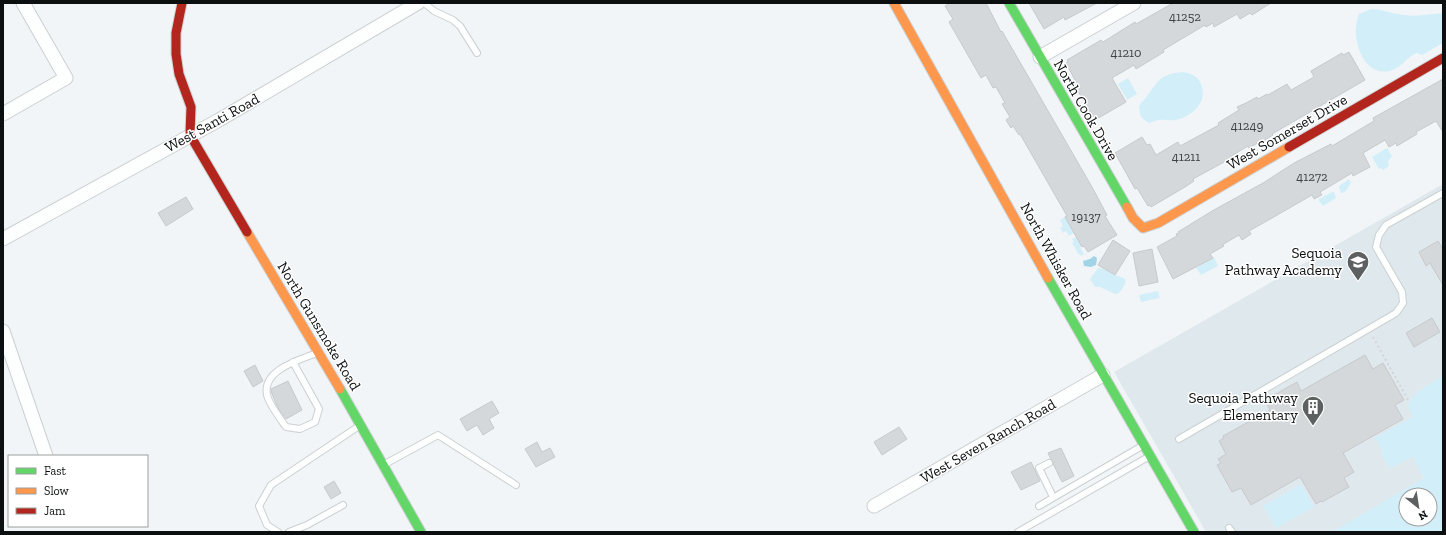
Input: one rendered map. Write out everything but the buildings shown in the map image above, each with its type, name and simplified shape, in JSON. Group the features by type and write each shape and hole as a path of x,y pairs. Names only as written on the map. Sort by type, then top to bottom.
{"street":[{"path":"3,114 66,78 23,3"},
{"path":"182,3 177,20 175,36 176,55 182,83 191,109 190,135"},
{"name":"West Santi Road","path":"3,239 219,120 418,3"},
{"name":"North Whisker Road","path":"894,3 1143,446 1194,532"},
{"name":"North Cook Drive","path":"1009,3 1133,218 1143,228"},
{"path":"1040,57 1134,3"},
{"name":"West Somerset Drive","path":"1143,228 1158,223 1443,58"},
{"name":"North Gunsmoke Road","path":"190,135 361,425 420,532"},
{"path":"3,331 46,455"},
{"name":"West Seven Ranch Road","path":"874,506 1103,375"}],"lane":[{"path":"424,3 434,11 453,20 460,26 477,53"},
{"path":"1179,439 1396,313 1402,303 1402,292 1376,247 1379,235 1386,225 1443,192"},
{"path":"293,362 319,409 315,422 300,429 286,427 278,416 267,396 268,384 274,374 293,362 318,352"},
{"path":"278,532 267,525 259,506 271,485 361,425"},
{"path":"383,465 438,435 516,485"},
{"path":"1039,506 1143,446"},
{"path":"1018,532 1150,456"},
{"path":"1049,463 1039,468 1053,497"},
{"path":"289,532 307,525 343,505"}],"path":[{"path":"1373,337 1408,400"}],"shaded area":[{"path":"1371,9 1410,16 1443,13 1443,43 1422,55 1417,53 1413,55 1398,67 1390,71 1380,71 1372,68 1360,53 1356,33 1359,14"},
{"path":"1182,72 1195,76 1201,84 1203,93 1200,104 1187,116 1176,120 1158,120 1149,123 1144,120 1140,114 1139,106 1141,103 1164,76"},
{"path":"1128,78 1137,94 1127,100 1118,84"},
{"path":"1387,148 1392,156 1388,161 1389,166 1383,170 1381,168 1379,169 1372,157"},
{"path":"1349,179 1351,183 1346,191 1341,193 1339,186"},
{"name":"Sequoia Pathway Academy","path":"1443,184 1443,532 1206,532 1114,372"},
{"path":"1334,192 1336,198 1323,206 1319,199"},
{"path":"1065,217 1074,233 1069,236 1066,231 1063,233 1060,228 1063,226 1060,220"},
{"path":"1076,237 1082,246 1080,247 1084,254 1081,256 1072,243 1074,242 1072,239"},
{"path":"1214,257 1218,266 1201,275 1196,268"},
{"path":"1098,268 1105,269 1124,278 1126,282 1121,291 1115,294 1100,287 1095,287 1090,279"},
{"path":"1158,291 1160,298 1141,302 1139,295"},
{"path":"1443,376 1443,532 1332,532 1398,493 1398,527 1438,527 1438,487 1409,487 1424,478 1413,456 1390,469 1375,438 1413,417 1408,408 1410,399 1422,389"},
{"path":"1301,484 1314,507 1276,528 1263,506"}],"water":[{"path":"1094,256 1097,258 1096,265 1091,267 1084,266 1083,261"}],"traffic: fast":[{"path":"1009,3 1127,207"},
{"path":"1048,278 1194,532"},
{"path":"340,389 421,532"}],"traffic: slow":[{"path":"894,3 1048,278"},
{"path":"1127,207 1133,218 1143,228 1158,223 1289,147"},
{"path":"247,232 340,389"}],"traffic: jam":[{"path":"182,3 176,33 176,54 179,74 191,107 190,135 247,232"},
{"path":"1289,147 1443,58"}],"place":[{"name":"Sequoia Pathway Academy","path":"1358,282"},
{"name":"Sequoia Pathway Elementary","path":"1313,426"}]}
